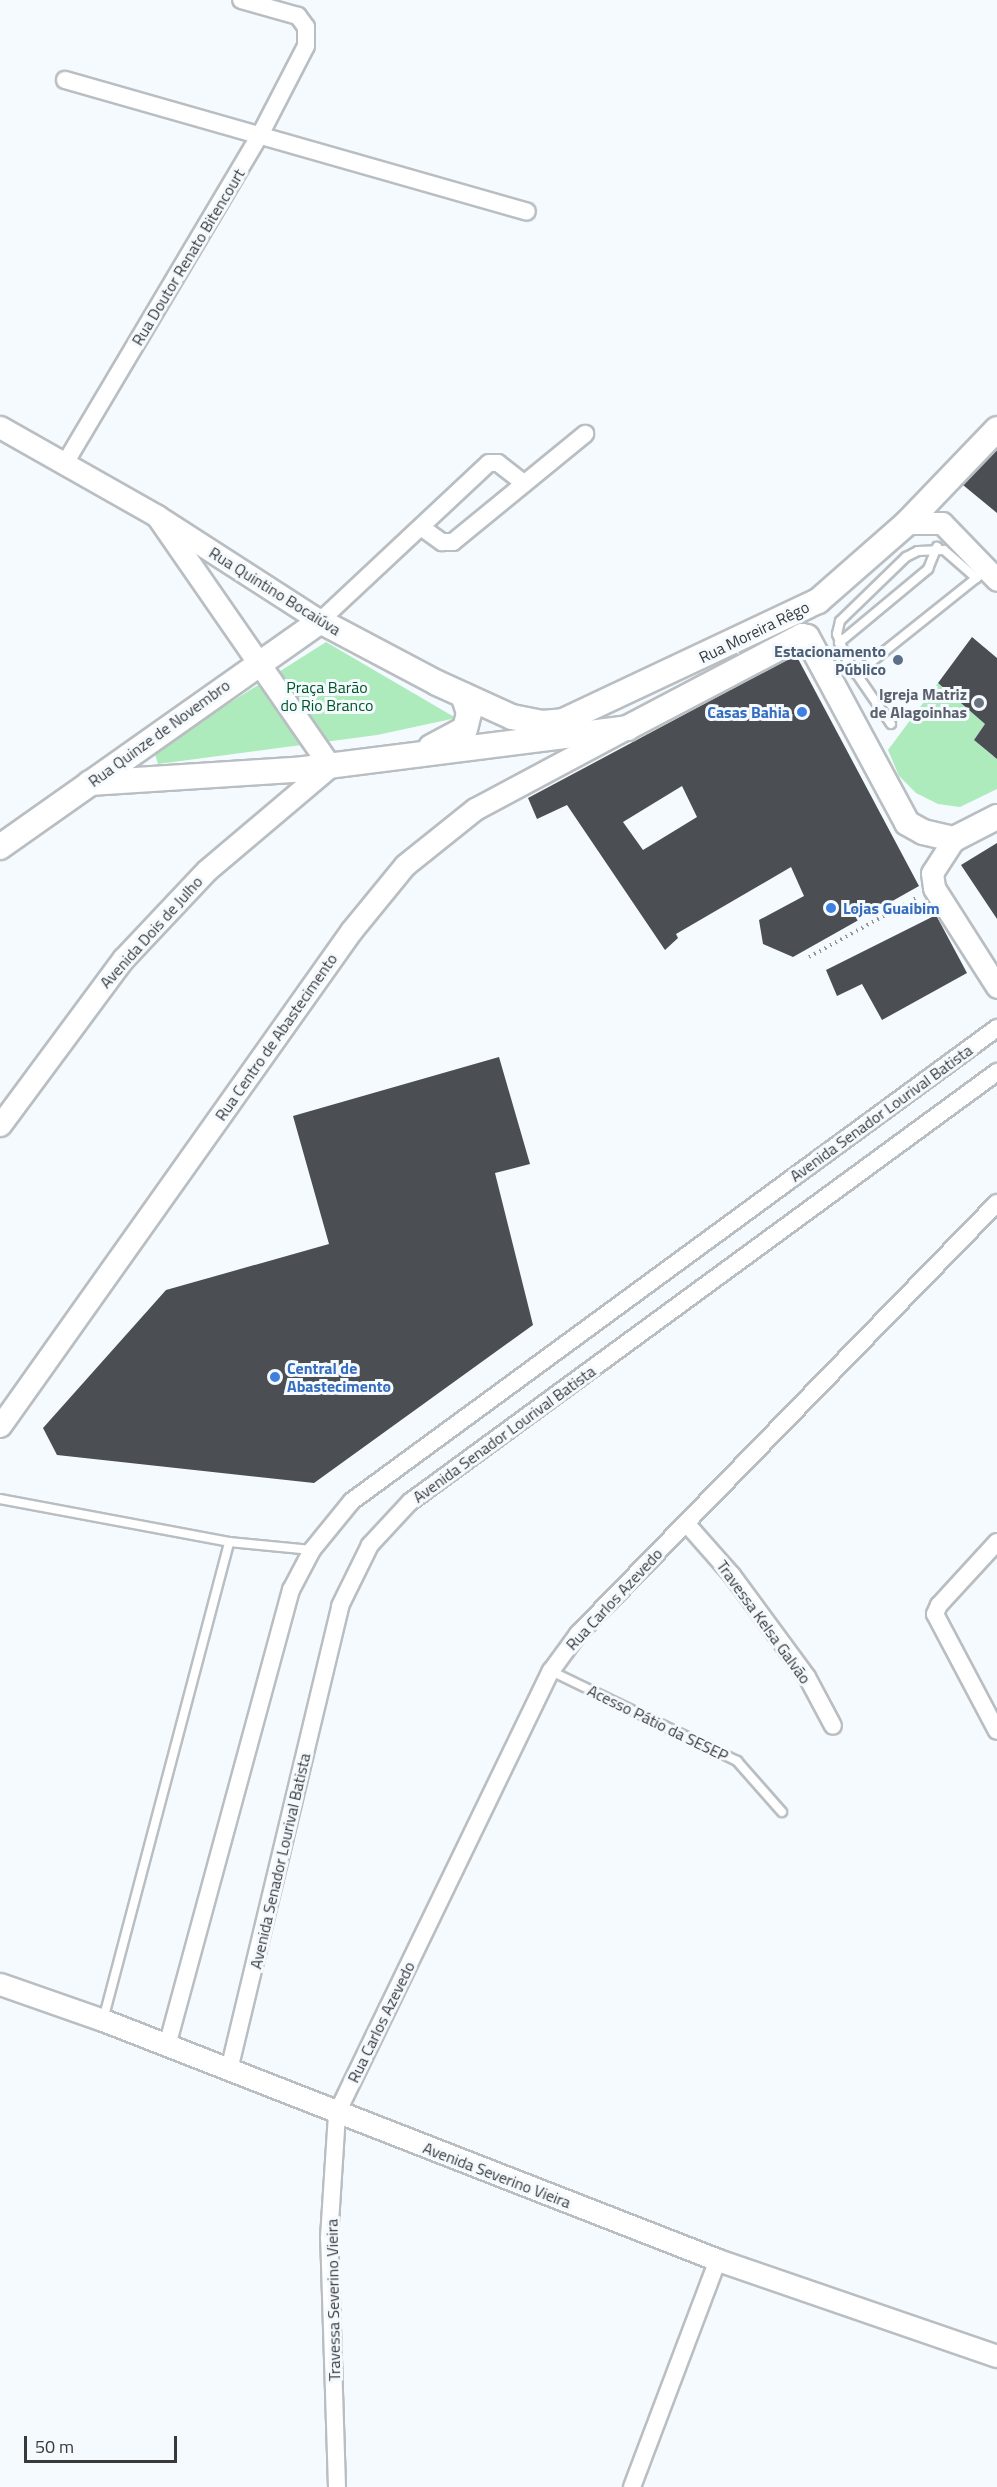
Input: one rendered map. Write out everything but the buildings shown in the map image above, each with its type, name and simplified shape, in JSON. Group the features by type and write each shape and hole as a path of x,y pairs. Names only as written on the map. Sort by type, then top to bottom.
{"main road":[{"name":"Rua Moreira Rêgo","path":"564,729 818,601 907,523 997,429"},
{"path":"818,601 807,638 901,814 913,828 954,840 997,818"},
{"name":"Rua Quinze de Novembro","path":"0,847 261,660 320,621"},
{"name":"Rua Quintino Bocaiúva","path":"320,621 463,695 529,722 564,729"},
{"name":"Rua Moreira Rêgo","path":"564,729 627,728 801,636 807,638"},
{"path":"412,756 465,729 469,713 463,695"},
{"path":"90,783 330,766 412,756 564,729"}],"street":[{"name":"Rua Doutor Renato Bitencourt","path":"64,465 258,137 306,46 306,27 298,16 242,0"},
{"path":"65,80 527,212"},
{"name":"Rua Quintino Bocaiúva","path":"0,427 157,516 320,621"},
{"path":"422,527 442,542 453,542 585,434"},
{"path":"320,621 489,463 498,463 524,483"},
{"path":"157,516 261,660 330,766"},
{"path":"907,523 942,523 987,575"},
{"name":"Rua Centro de Abastecimento","path":"0,1426 351,931 405,865 475,809 627,728"},
{"name":"Avenida Dois de Julho","path":"0,1125 123,959 207,870 330,766"},
{"path":"954,840 932,873 934,888 997,987"},
{"name":"Avenida Senador Lourival Batista","path":"167,2046 291,1590 312,1550 352,1501 997,1028"},
{"name":"Avenida Senador Lourival Batista","path":"229,2070 340,1606 370,1545 410,1502 997,1072"},
{"name":"Rua Carlos Azevedo","path":"337,2113 551,1671 578,1634 997,1203"},
{"name":"Travessa Kelsa Galvão","path":"686,1523 732,1575 807,1677 833,1726"},
{"path":"997,1542 939,1605 935,1614 997,1731"},
{"name":"Avenida Severino Vieira","path":"0,1984 103,2020 718,2260 997,2356"},
{"name":"Travessa Severino Vieira","path":"337,2113 329,2238 337,2487"},
{"path":"632,2487 718,2260"}],"lane":[{"path":"839,643 928,569 937,547"},
{"path":"856,674 987,575 937,547 906,557 840,621 839,643 856,674 891,724"},
{"path":"0,1499 229,1542 312,1550"},
{"path":"103,2020 229,1542"},
{"name":"Acesso Pátio da SESEP","path":"551,1671 737,1761 782,1812"}],"path":[{"path":"809,957 934,888"}],"green space":[{"name":"Praça Barão do Rio Branco","path":"326,642 456,718 377,735 158,764 154,751"},
{"path":"938,683 985,724 974,740 993,756 997,751 997,789 960,807 938,804 916,793 899,776 888,750"}],"place":[{"name":"Estacionamento Público","path":"898,660"},
{"name":"Igreja Matriz de Alagoinhas","path":"979,703"},
{"name":"Casas Bahia","path":"802,712"},
{"name":"Lojas Guaibim","path":"831,908"},
{"name":"Central de Abastecimento","path":"275,1377"}]}
